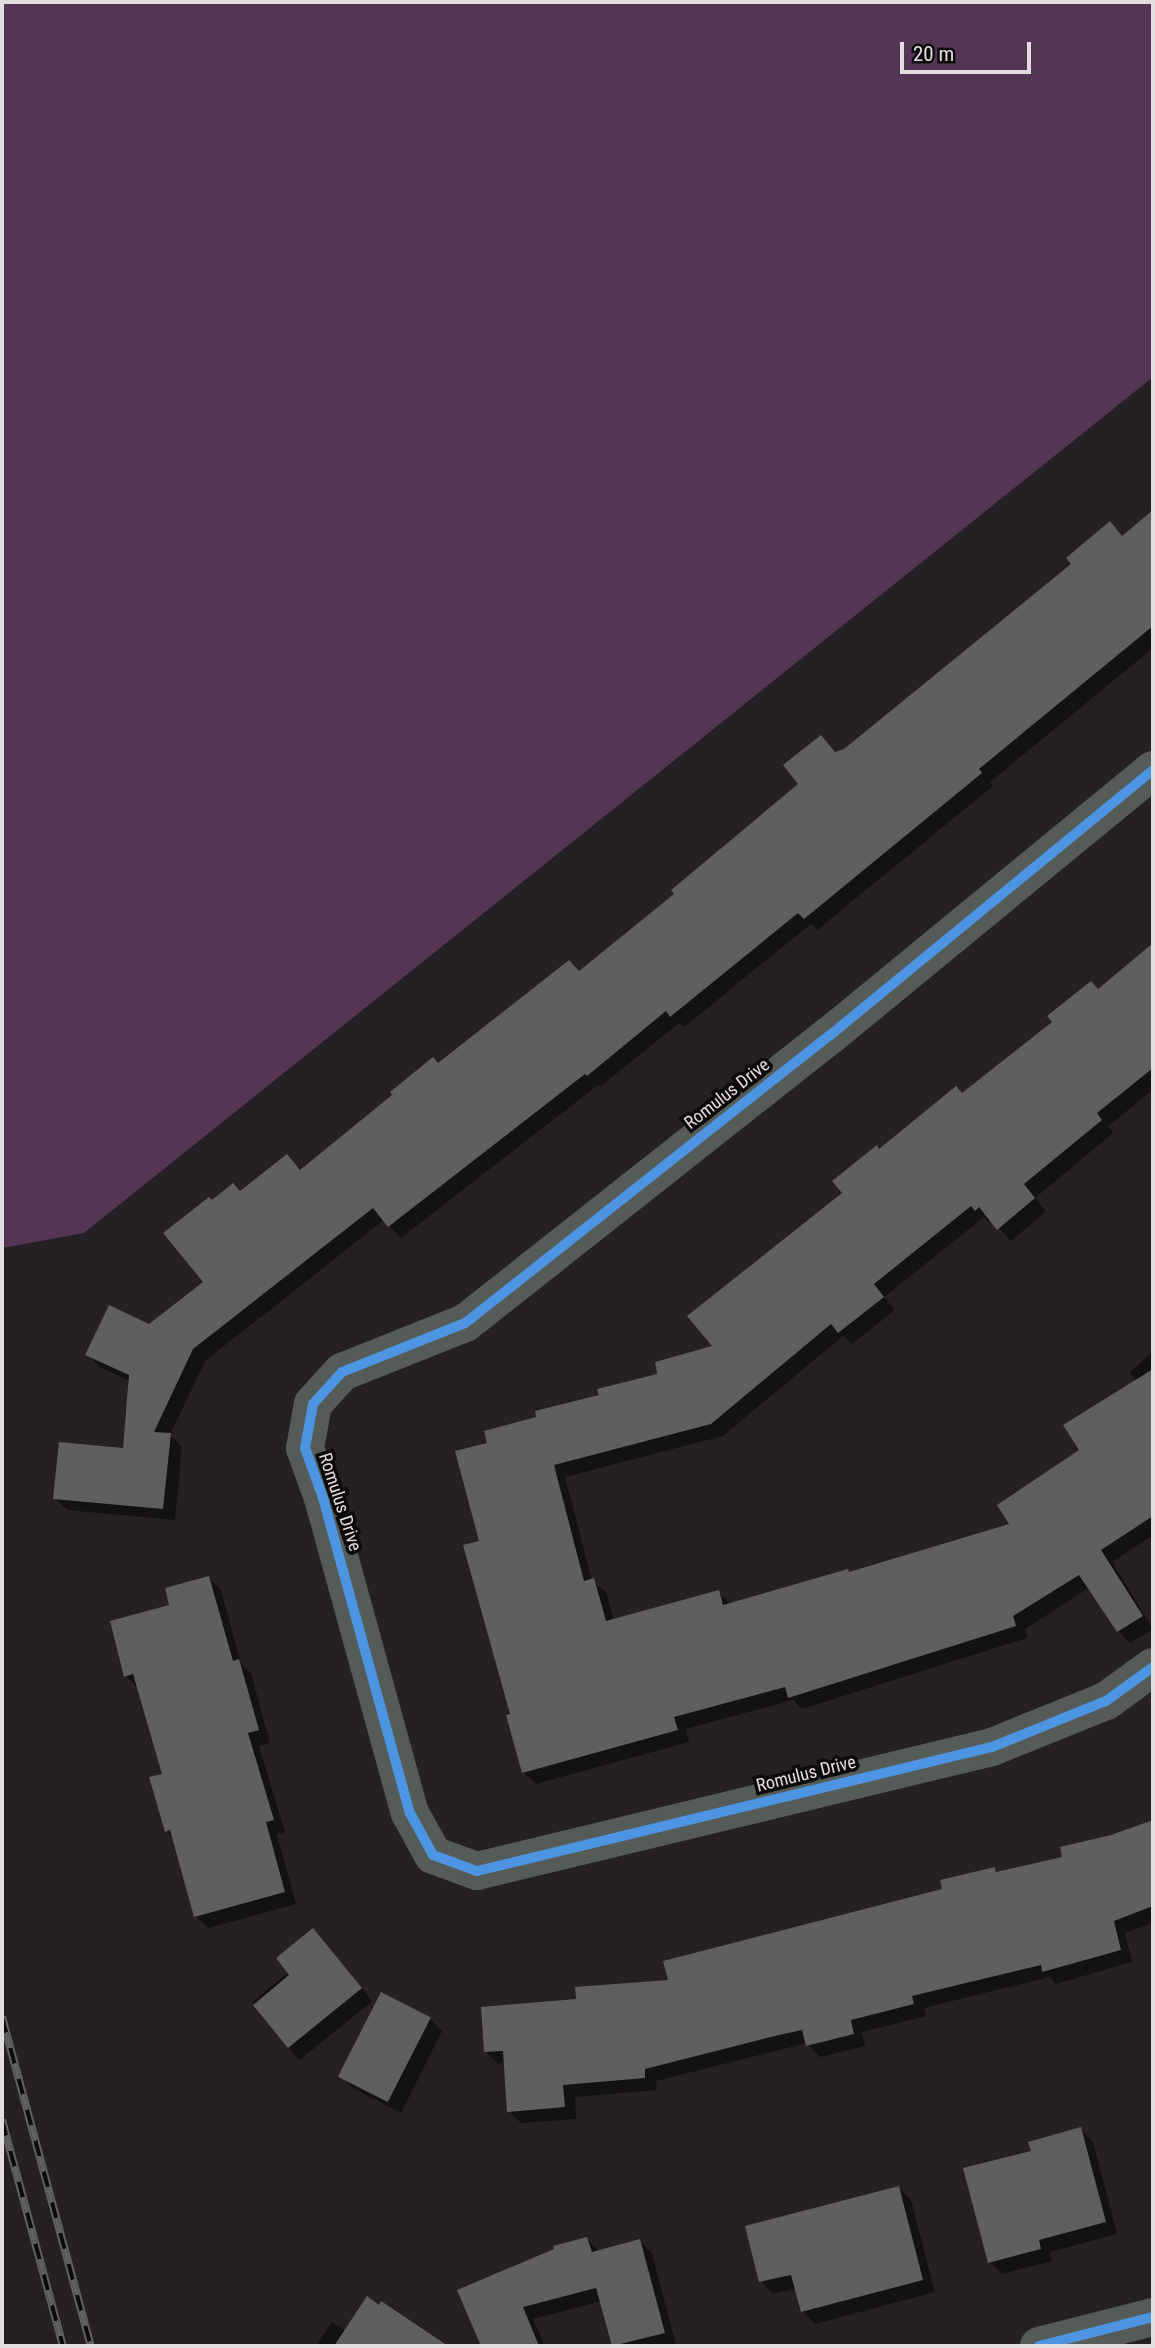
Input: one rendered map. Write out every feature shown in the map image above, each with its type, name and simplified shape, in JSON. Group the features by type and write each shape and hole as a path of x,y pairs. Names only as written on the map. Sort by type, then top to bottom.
{"street":[{"name":"Romulus Drive","path":"1153,769 831,1035 465,1323 342,1372 313,1404 304,1448 327,1512 410,1813 433,1855 477,1871 992,1746 1106,1702 1153,1667"},
{"path":"1039,2346 1153,2316"}],"shaded area":[{"path":"2,2 1153,2 1153,377 84,1233 2,1248"}],"building":[{"path":"1153,510 1153,626 979,769 982,773 804,919 798,913 670,1017 666,1011 587,1076 585,1074 388,1227 373,1208 193,1349 154,1432 171,1433 163,1509 53,1499 59,1442 123,1448 129,1375 85,1355 109,1305 149,1324 203,1282 163,1233 209,1197 212,1200 233,1183 240,1191 287,1154 300,1170 392,1095 390,1092 433,1057 438,1063 569,960 579,971 674,894 671,890 798,784 783,765 821,735 835,752 844,749 1071,564 1066,558 1110,521 1122,536"},
{"path":"1153,943 1153,1068 1097,1113 1102,1120 1024,1184 1035,1198 997,1230 979,1207 975,1211 971,1206 874,1284 884,1297 838,1333 831,1324 711,1424 554,1465 584,1581 594,1578 606,1621 719,1590 723,1605 848,1569 849,1572 1009,1524 997,1505 1079,1450 1063,1425 1153,1369 1153,1516 1101,1550 1143,1616 1117,1632 1079,1575 1013,1616 1016,1626 788,1698 785,1687 674,1717 678,1730 522,1773 506,1715 510,1714 463,1545 479,1541 455,1451 487,1443 484,1431 536,1417 535,1411 599,1395 597,1389 657,1374 655,1362 712,1346 687,1316 842,1193 832,1181 877,1145 879,1149 956,1086 962,1093 1052,1022 1047,1016 1091,981 1098,989"},
{"path":"209,1576 233,1661 239,1659 259,1730 248,1733 274,1820 266,1822 285,1892 194,1917 170,1830 165,1832 149,1777 162,1774 133,1674 124,1677 110,1621 169,1605 165,1588"},
{"path":"1153,1820 1153,1906 1114,1921 1121,1950 1042,1972 1041,1965 912,1996 914,2004 851,2020 854,2034 806,2046 802,2030 779,2035 645,2069 645,2078 563,2085 565,2107 507,2112 503,2051 484,2052 481,2007 576,1999 575,1987 668,1980 663,1961 942,1889 940,1880 995,1867 996,1872 1062,1857 1060,1847 1111,1835"},
{"path":"313,1928 362,1988 288,2048 253,2005 289,1975 276,1958"},
{"path":"381,1992 431,2017 388,2102 338,2077"},
{"path":"1081,2127 1106,2222 1039,2240 1041,2249 988,2263 963,2168 1031,2151 1028,2142"},
{"path":"899,2186 923,2280 801,2312 791,2275 759,2282 745,2226"},
{"path":"587,2237 592,2252 640,2239 665,2333 612,2346 596,2288 523,2307 539,2346 481,2346 457,2290 554,2249 553,2246"},
{"path":"367,2296 379,2305 381,2301 448,2346 334,2346"}],"railway":[{"path":"2,2017 91,2346"},
{"path":"2,2120 63,2346"}],"cycle path":[{"path":"1153,770 830,1035 465,1323 342,1372 313,1404 305,1448 323,1498 410,1813 433,1855 477,1871 992,1747 1106,1701 1153,1667"},
{"path":"1039,2346 1153,2317"}]}
